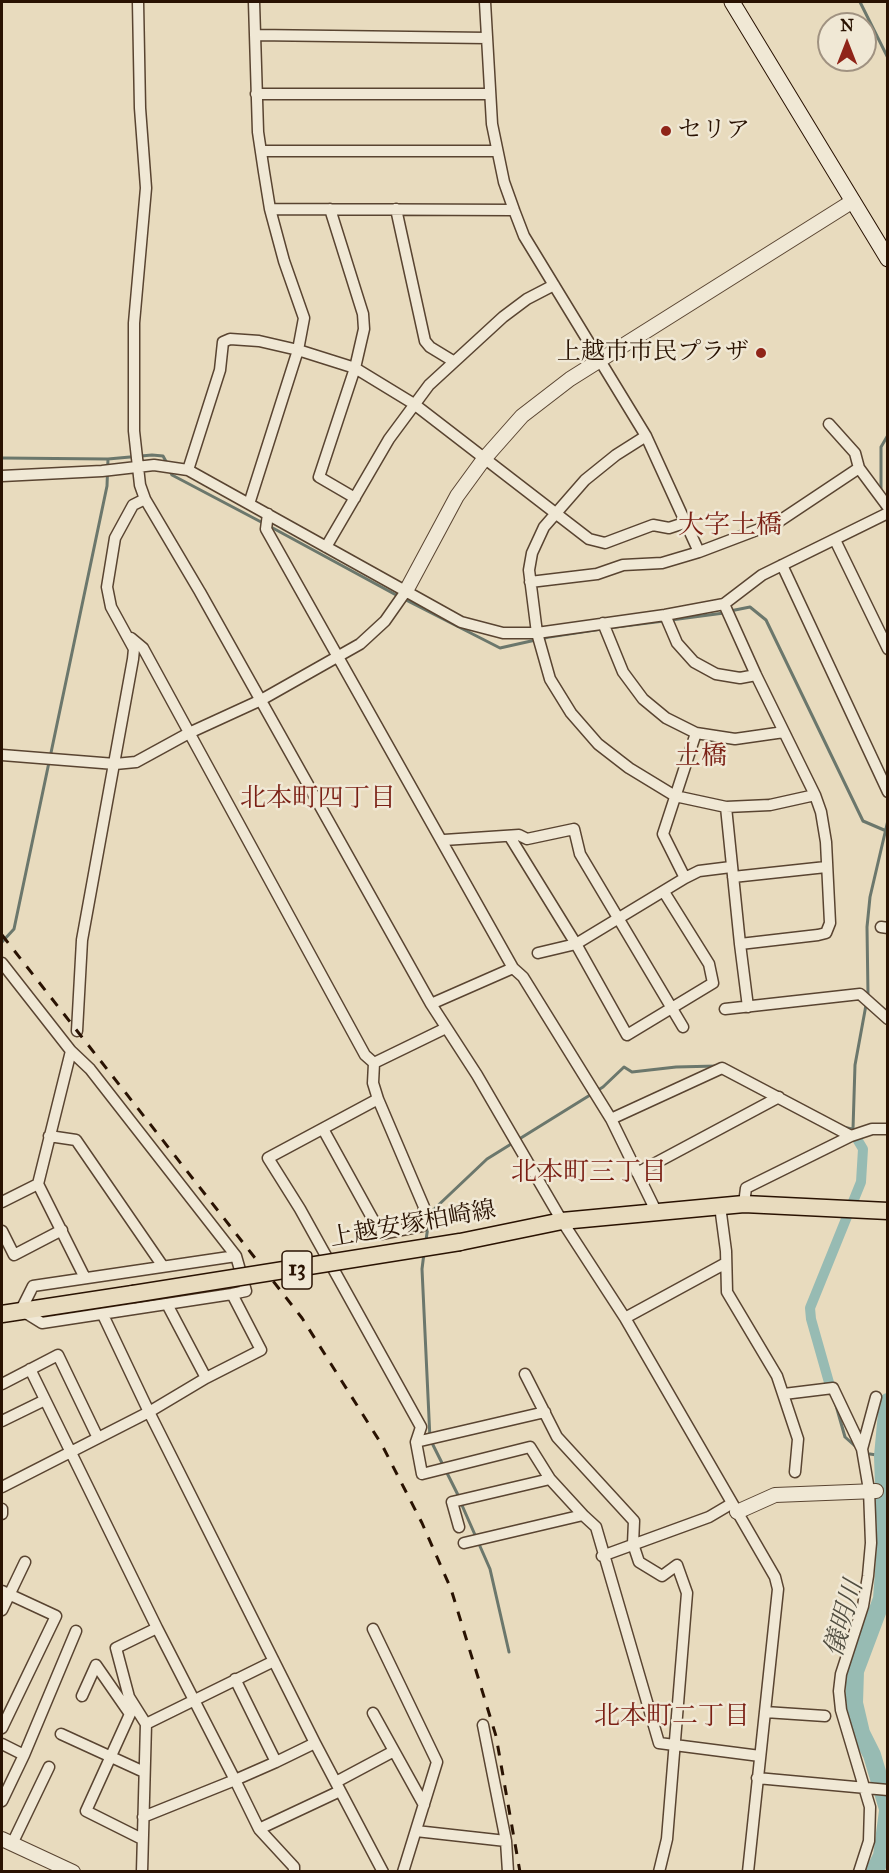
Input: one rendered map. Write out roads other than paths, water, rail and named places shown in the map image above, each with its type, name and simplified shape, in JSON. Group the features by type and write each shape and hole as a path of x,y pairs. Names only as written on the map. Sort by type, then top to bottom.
{"main road":[{"path":"732,2 888,260"},
{"name":"上越安塚柏崎線","path":"2,1314 460,1242 562,1221 744,1204 888,1211"}],"street":[{"path":"138,2 140,108 146,188 135,323 137,466 145,499 261,700 431,1004 562,1221 625,1318 775,1577 778,1589 748,1872"},
{"path":"249,504 298,350 304,318 270,209 261,151 256,94 254,2"},
{"path":"485,2 496,151 524,236 602,360 646,436 699,552"},
{"path":"255,35 487,38"},
{"path":"256,94 490,94"},
{"path":"261,151 496,151"},
{"path":"2,754 115,764 136,762 189,733 261,700 360,644 385,621 406,591 458,496 484,459 522,416 546,396 853,201"},
{"path":"270,209 514,210"},
{"path":"330,209 363,314 363,337 320,477 354,498"},
{"path":"396,209 425,341 430,347 453,361"},
{"path":"326,548 389,439 414,404 453,361 503,317 527,299 554,285"},
{"path":"188,470 220,370 223,342 230,339 249,340 298,350 354,368 414,404 597,543 605,543 653,525 669,528 687,522"},
{"path":"829,424 855,453 859,468 888,507"},
{"path":"646,436 616,455 585,480 544,527 532,553 530,582 537,633 550,679 583,728 611,756 675,796 726,807 770,805 815,795"},
{"path":"2,476 102,471 137,466 171,465 188,470 326,548 474,627 503,633 537,633 665,615 724,604 762,575 888,513"},
{"path":"530,582 597,574 623,565 662,563 699,552 778,522 859,468"},
{"path":"77,1031 82,940 134,649 111,607 107,587 115,537 134,505 145,499"},
{"path":"268,514 266,529 444,840 513,968 523,977 611,1119 656,1211"},
{"path":"835,540 888,649"},
{"path":"782,565 888,792"},
{"path":"724,604 815,795 825,829 830,922 826,933 740,944"},
{"path":"665,615 677,643 694,662 716,674 740,678 756,675"},
{"path":"603,622 616,659 637,692 666,718 696,733 735,739 784,732"},
{"path":"128,636 143,648 365,1056 374,1063"},
{"path":"686,878 663,834 696,733"},
{"path":"726,807 748,1007"},
{"path":"444,840 519,835 526,839 574,829 579,854 621,919 670,1008 683,1027"},
{"path":"510,837 576,944 627,1035 713,983 709,964 664,892"},
{"path":"538,953 576,944 699,871 732,872 826,867"},
{"path":"2,963 71,1051 90,1069 236,1256 246,1292 168,1306 42,1323 21,1310 33,1286 84,1276 236,1256"},
{"path":"431,1004 513,968"},
{"path":"725,1010 860,994 888,1019"},
{"path":"374,1063 446,1028"},
{"path":"71,1051 38,1184 84,1276"},
{"path":"323,1129 381,1234 422,1226 424,1207 378,1099 373,1083 374,1063"},
{"path":"611,1119 722,1068 851,1136"},
{"path":"638,1173 778,1097"},
{"path":"378,1099 268,1158 300,1209 421,1427 416,1442 422,1474 530,1447 550,1479 596,1527 602,1556 659,1743 760,1756"},
{"path":"744,1204 746,1188 851,1136 872,1129 888,1129"},
{"path":"49,1136 76,1140 162,1265"},
{"path":"2,1202 38,1184"},
{"path":"720,1206 727,1292 777,1376 784,1394 798,1439 795,1472"},
{"path":"2,1231 14,1255 62,1230"},
{"path":"625,1318 726,1263"},
{"path":"2,1487 70,1454 97,1436 149,1412 206,1378 261,1350 232,1294"},
{"path":"168,1306 206,1378"},
{"path":"103,1315 149,1412 315,1743 383,1872"},
{"path":"2,1384 58,1355 97,1436"},
{"path":"30,1369 70,1454 260,1829 294,1867 294,1872"},
{"path":"525,1374 558,1437 634,1521 633,1544 639,1562 662,1576 677,1565 687,1593 667,1839 659,1872"},
{"path":"784,1394 833,1388 862,1449 877,1490 863,1606 841,1674 839,1691 841,1710 868,1789 871,1823 866,1855 860,1872"},
{"path":"862,1449 876,1397"},
{"path":"2,1421 45,1400"},
{"path":"416,1442 545,1412"},
{"path":"459,1527 452,1502 550,1479"},
{"path":"602,1556 775,1495 877,1490"},
{"path":"464,1543 583,1515"},
{"path":"2,1610 5,1593 25,1562"},
{"path":"2,1728 56,1616 5,1593"},
{"path":"142,1872 146,1724 129,1697 116,1648 157,1628"},
{"path":"373,1629 437,1762 403,1872"},
{"path":"2,1801 24,1755 76,1631"},
{"path":"146,1724 274,1661"},
{"path":"81,1696 96,1665 130,1714 86,1810 142,1839"},
{"path":"235,1679 276,1762"},
{"path":"765,1712 825,1716"},
{"path":"373,1713 424,1805"},
{"path":"483,1725 506,1841 508,1872"},
{"path":"61,1734 144,1772"},
{"path":"143,1817 235,1780 315,1743"},
{"path":"2,1744 24,1755"},
{"path":"260,1829 338,1786 394,1751"},
{"path":"49,1767 4,1842 73,1872"},
{"path":"757,1778 888,1790"},
{"path":"416,1831 506,1841"}],"waterway":[{"path":"860,2 888,58"},
{"path":"881,490 881,447 888,435"},
{"path":"2,458 108,459 152,455 163,456 168,465"},
{"path":"2,942 14,929 107,486 108,459"},
{"path":"170,471 172,475 263,523"},
{"path":"880,503 888,520"},
{"path":"269,526 398,596"},
{"path":"404,599 500,648 549,637 602,629"},
{"path":"730,611 750,607 766,620 863,821 884,830"},
{"path":"671,620 724,613"},
{"path":"608,628 664,621"},
{"path":"868,995 867,927 870,897 888,820"},
{"path":"853,1129 855,1065 866,1005"},
{"path":"426,1240 430,1213 487,1159 603,1087 624,1067 632,1072 676,1067 717,1066"},
{"path":"843,1127 852,1129"},
{"path":"830,1386 810,1308 861,1182 863,1149 857,1139"},
{"path":"424,1253 422,1269 430,1439 459,1497"},
{"path":"835,1402 845,1437 855,1446"},
{"name":"儀明川","path":"888,1402 883,1456 886,1544 882,1599 855,1671 854,1703 861,1733 872,1755 888,1809"},
{"path":"870,1454 883,1456"},
{"path":"461,1503 490,1569 509,1652"},
{"name":"儀明川","path":"874,1872 882,1856 888,1811"}],"railway":[{"path":"2,935 302,1318 382,1445 422,1523 451,1589 496,1736 520,1872"}],"place":[{"name":"セリア","path":"666,131"},
{"name":"上越市市民プラザ","path":"761,353"}],"district":[{"name":"大字土橋","path":"730,527"},
{"name":"土橋","path":"701,758"},
{"name":"北本町四丁目","path":"318,800"},
{"name":"北本町三丁目","path":"589,1174"},
{"name":"北本町二丁目","path":"672,1718"}]}
